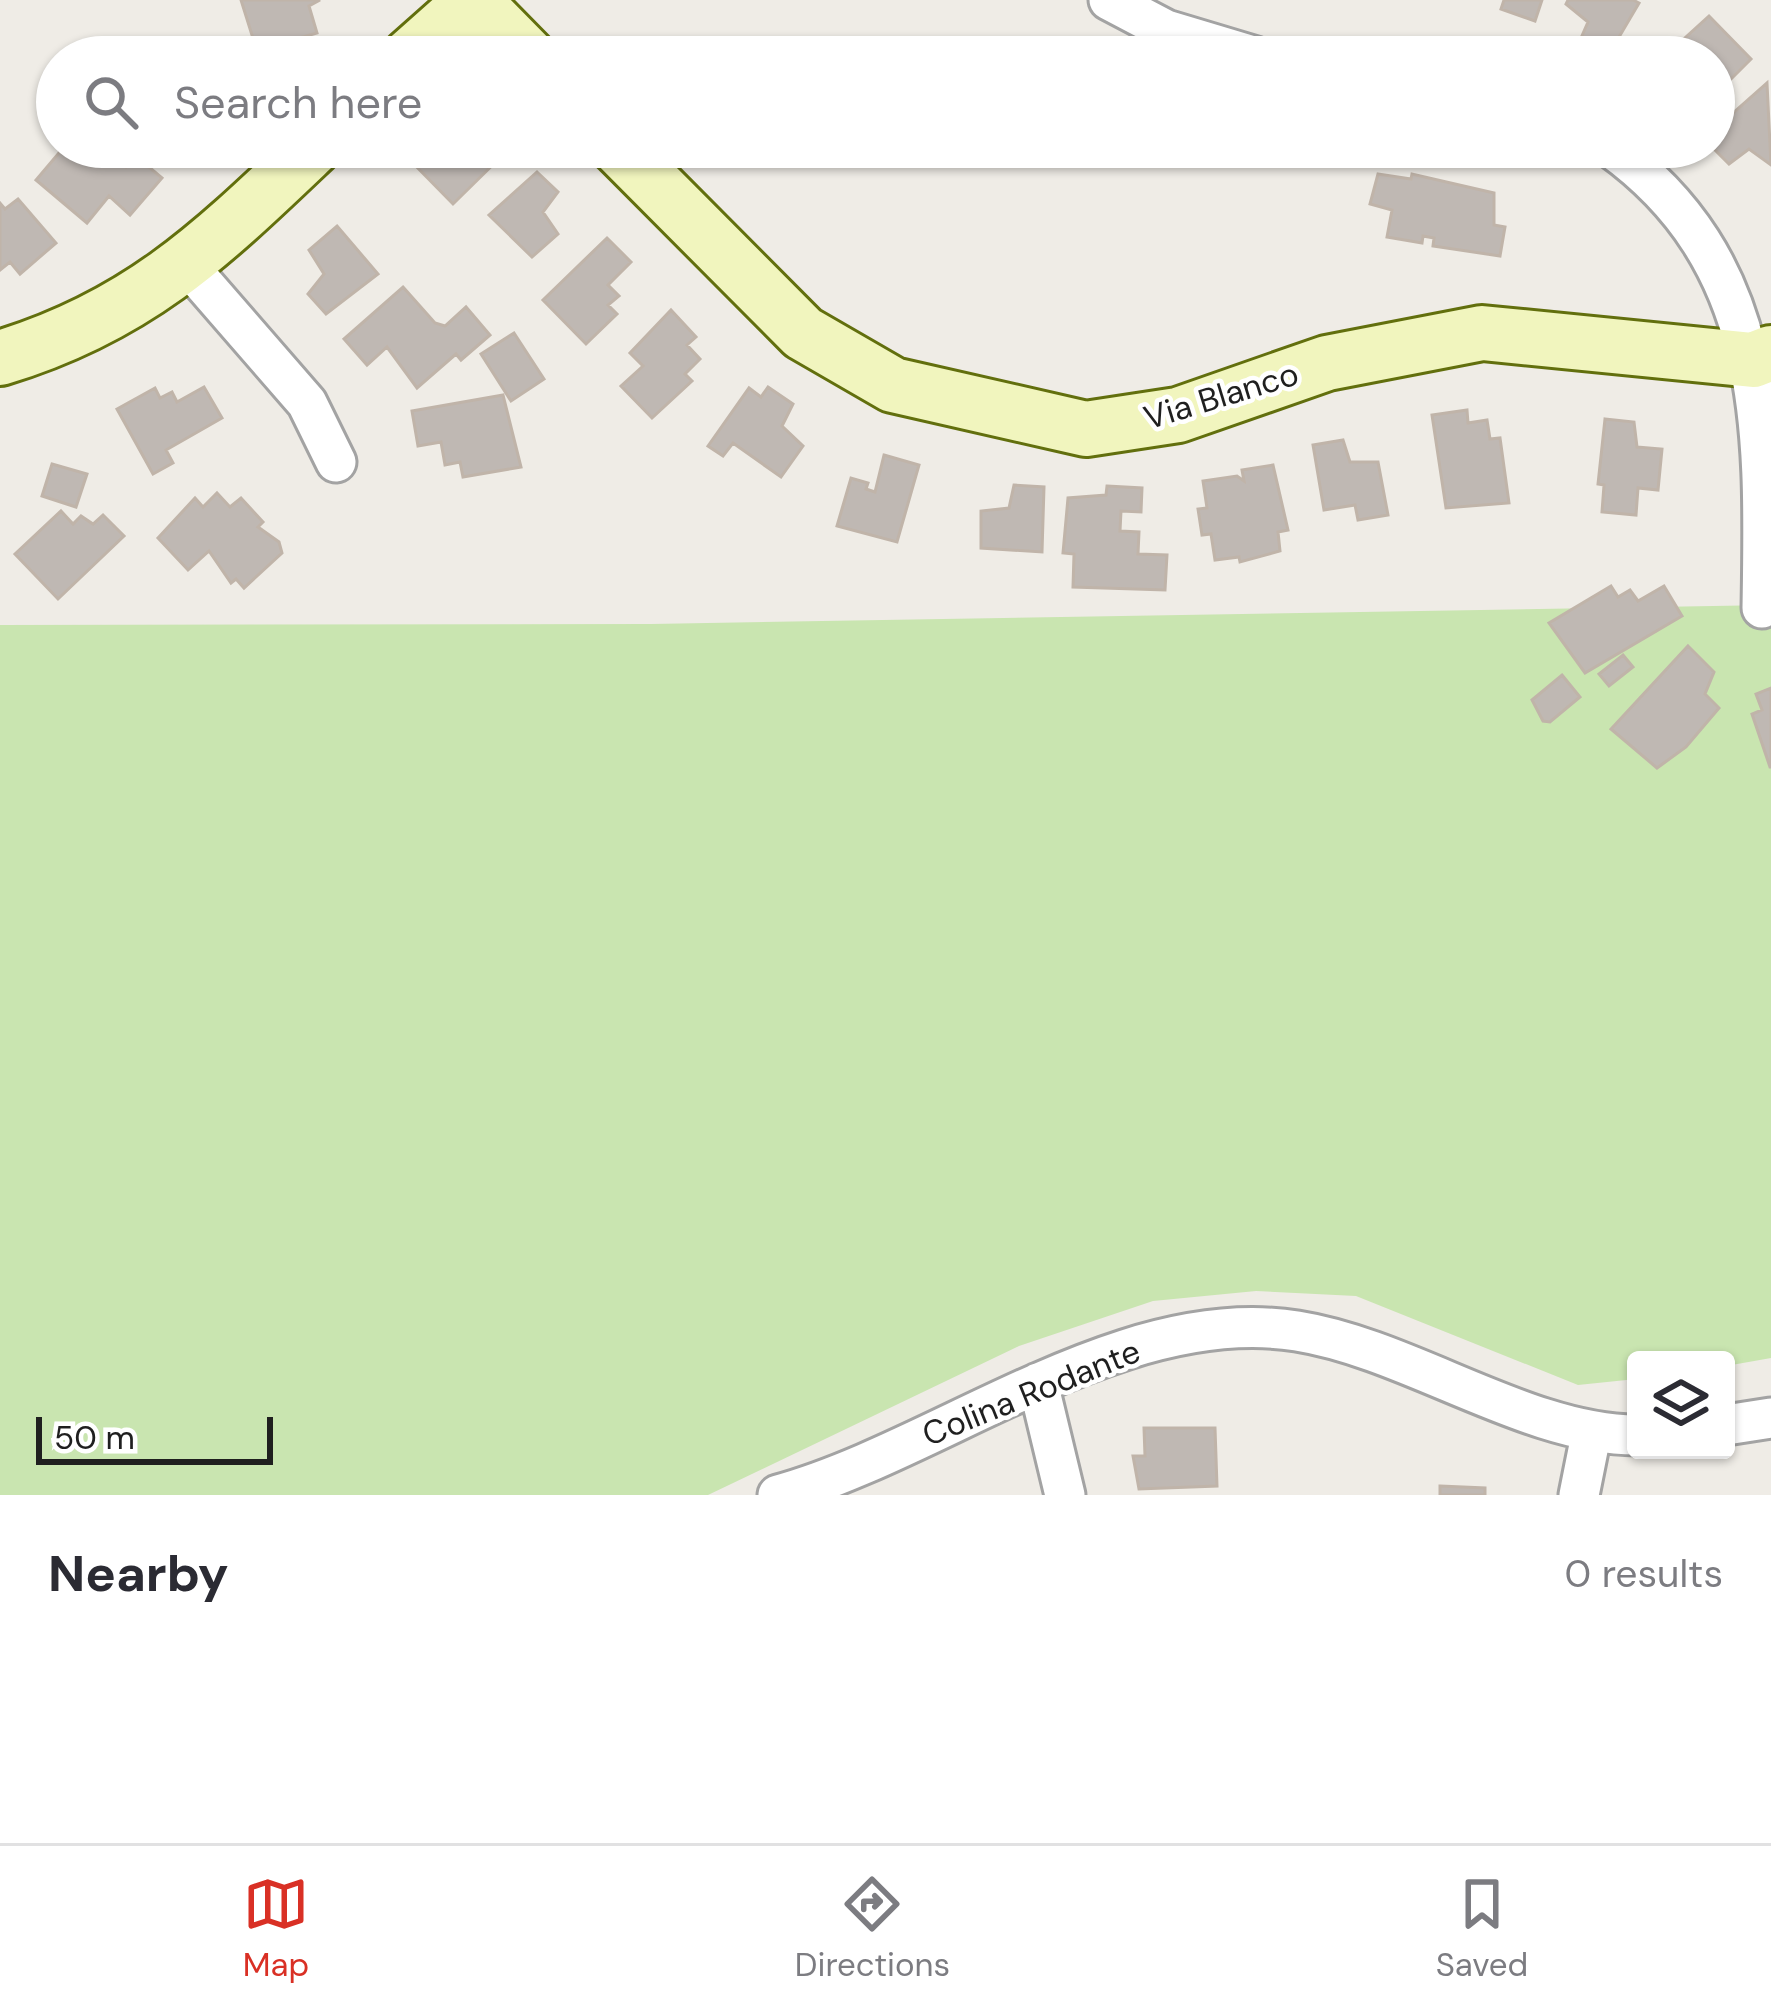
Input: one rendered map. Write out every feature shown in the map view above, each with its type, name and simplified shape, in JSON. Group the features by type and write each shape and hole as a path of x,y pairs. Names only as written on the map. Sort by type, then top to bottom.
{"street":[{"path":"433,36 473,0 508,36"},
{"path":"1109,0 1186,36"},
{"path":"0,358 62,339 188,266 292,168"},
{"name":"Via Blanco","path":"639,168 803,333 893,385 1086,429 1178,415 1327,363 1482,333 1762,357"},
{"path":"1636,168 1669,195 1693,224 1762,357 1762,608"},
{"path":"188,266 307,403 336,463"},
{"name":"Colina Rodante","path":"778,1495 1038,1383 1168,1339 1238,1330 1296,1331 1420,1367 1591,1435 1627,1435"},
{"path":"1038,1383 1064,1495"},
{"path":"1735,1424 1771,1418"},
{"path":"1579,1495 1591,1435"}],"green space":[{"path":"1771,605 1771,1358 1735,1364 1735,1351 1627,1351 1627,1380 1578,1385 1356,1296 1256,1291 1153,1301 1019,1346 708,1495 0,1495 0,625 651,624"}],"building":[{"path":"241,0 320,0 309,6 317,33 252,36"},
{"path":"1504,0 1542,0 1535,21 1501,9"},
{"path":"1568,0 1639,3 1620,36 1582,36 1588,22 1566,4"},
{"path":"1709,16 1729,36 1687,36"},
{"path":"1735,43 1751,59 1735,75"},
{"path":"1767,83 1771,165 1749,149 1735,160 1735,111"},
{"path":"46,168 150,168 162,178 130,215 109,196 87,223 36,180"},
{"path":"418,168 490,168 453,204"},
{"path":"537,172 558,192 543,212 558,234 532,257 489,215"},
{"path":"1378,174 1411,179 1412,174 1494,193 1494,225 1505,227 1500,256 1433,246 1434,238 1423,236 1422,243 1387,237 1392,210 1370,204"},
{"path":"18,199 56,243 20,274 10,262 0,270 0,203 5,209"},
{"path":"337,226 378,274 326,314 308,294 324,274 309,250"},
{"path":"607,238 631,262 608,285 619,296 608,305 617,314 586,344 543,300"},
{"path":"403,287 435,323 445,326 466,307 490,335 461,360 456,354 417,388 387,347 367,365 344,339"},
{"path":"671,310 696,337 687,345 700,359 685,374 692,381 652,418 621,386 643,366 630,353"},
{"path":"514,333 544,379 511,401 481,354"},
{"path":"204,387 222,418 166,450 173,463 153,474 117,409 155,388 160,398 172,392 177,402"},
{"path":"768,387 793,404 782,426 803,446 781,477 733,443 723,456 708,446 749,388 761,397"},
{"path":"503,395 521,467 463,477 460,462 445,465 441,442 418,446 412,411"},
{"path":"1467,410 1468,423 1487,420 1490,439 1500,438 1509,503 1446,508 1432,415"},
{"path":"1605,419 1634,422 1637,447 1662,449 1658,490 1638,488 1636,515 1602,512 1604,485 1598,484"},
{"path":"1343,440 1350,462 1378,462 1388,515 1358,520 1355,505 1324,510 1313,445"},
{"path":"884,455 919,465 897,542 837,526 851,478 868,483 866,489 875,492"},
{"path":"52,464 87,474 76,507 42,496"},
{"path":"1273,465 1288,530 1278,532 1280,551 1240,562 1239,557 1215,560 1211,534 1202,535 1198,509 1207,508 1203,481 1237,476 1244,481 1242,470"},
{"path":"1014,485 1044,487 1042,552 981,548 981,511 1009,508"},
{"path":"1107,486 1142,488 1141,512 1121,511 1120,531 1139,532 1138,554 1167,555 1165,590 1073,587 1074,554 1063,553 1068,498 1106,495"},
{"path":"217,493 230,507 241,498 263,522 258,527 279,542 282,553 244,588 236,579 231,583 209,551 188,570 158,538 195,498 203,507"},
{"path":"61,511 73,524 81,516 93,524 103,515 124,536 58,599 15,554"},
{"path":"1611,586 1618,597 1630,590 1638,601 1664,586 1682,616 1585,673 1549,623"},
{"path":"1688,646 1714,672 1705,694 1719,708 1686,747 1657,768 1611,729"},
{"path":"1623,655 1633,667 1609,686 1599,674"},
{"path":"1562,675 1580,697 1550,722 1543,721 1532,700"},
{"path":"1771,688 1770,767 1752,714 1762,710 1756,694"},
{"path":"1144,1428 1215,1428 1217,1486 1139,1489 1133,1456 1145,1456"},
{"path":"1440,1486 1485,1488 1485,1495 1440,1495"}]}
